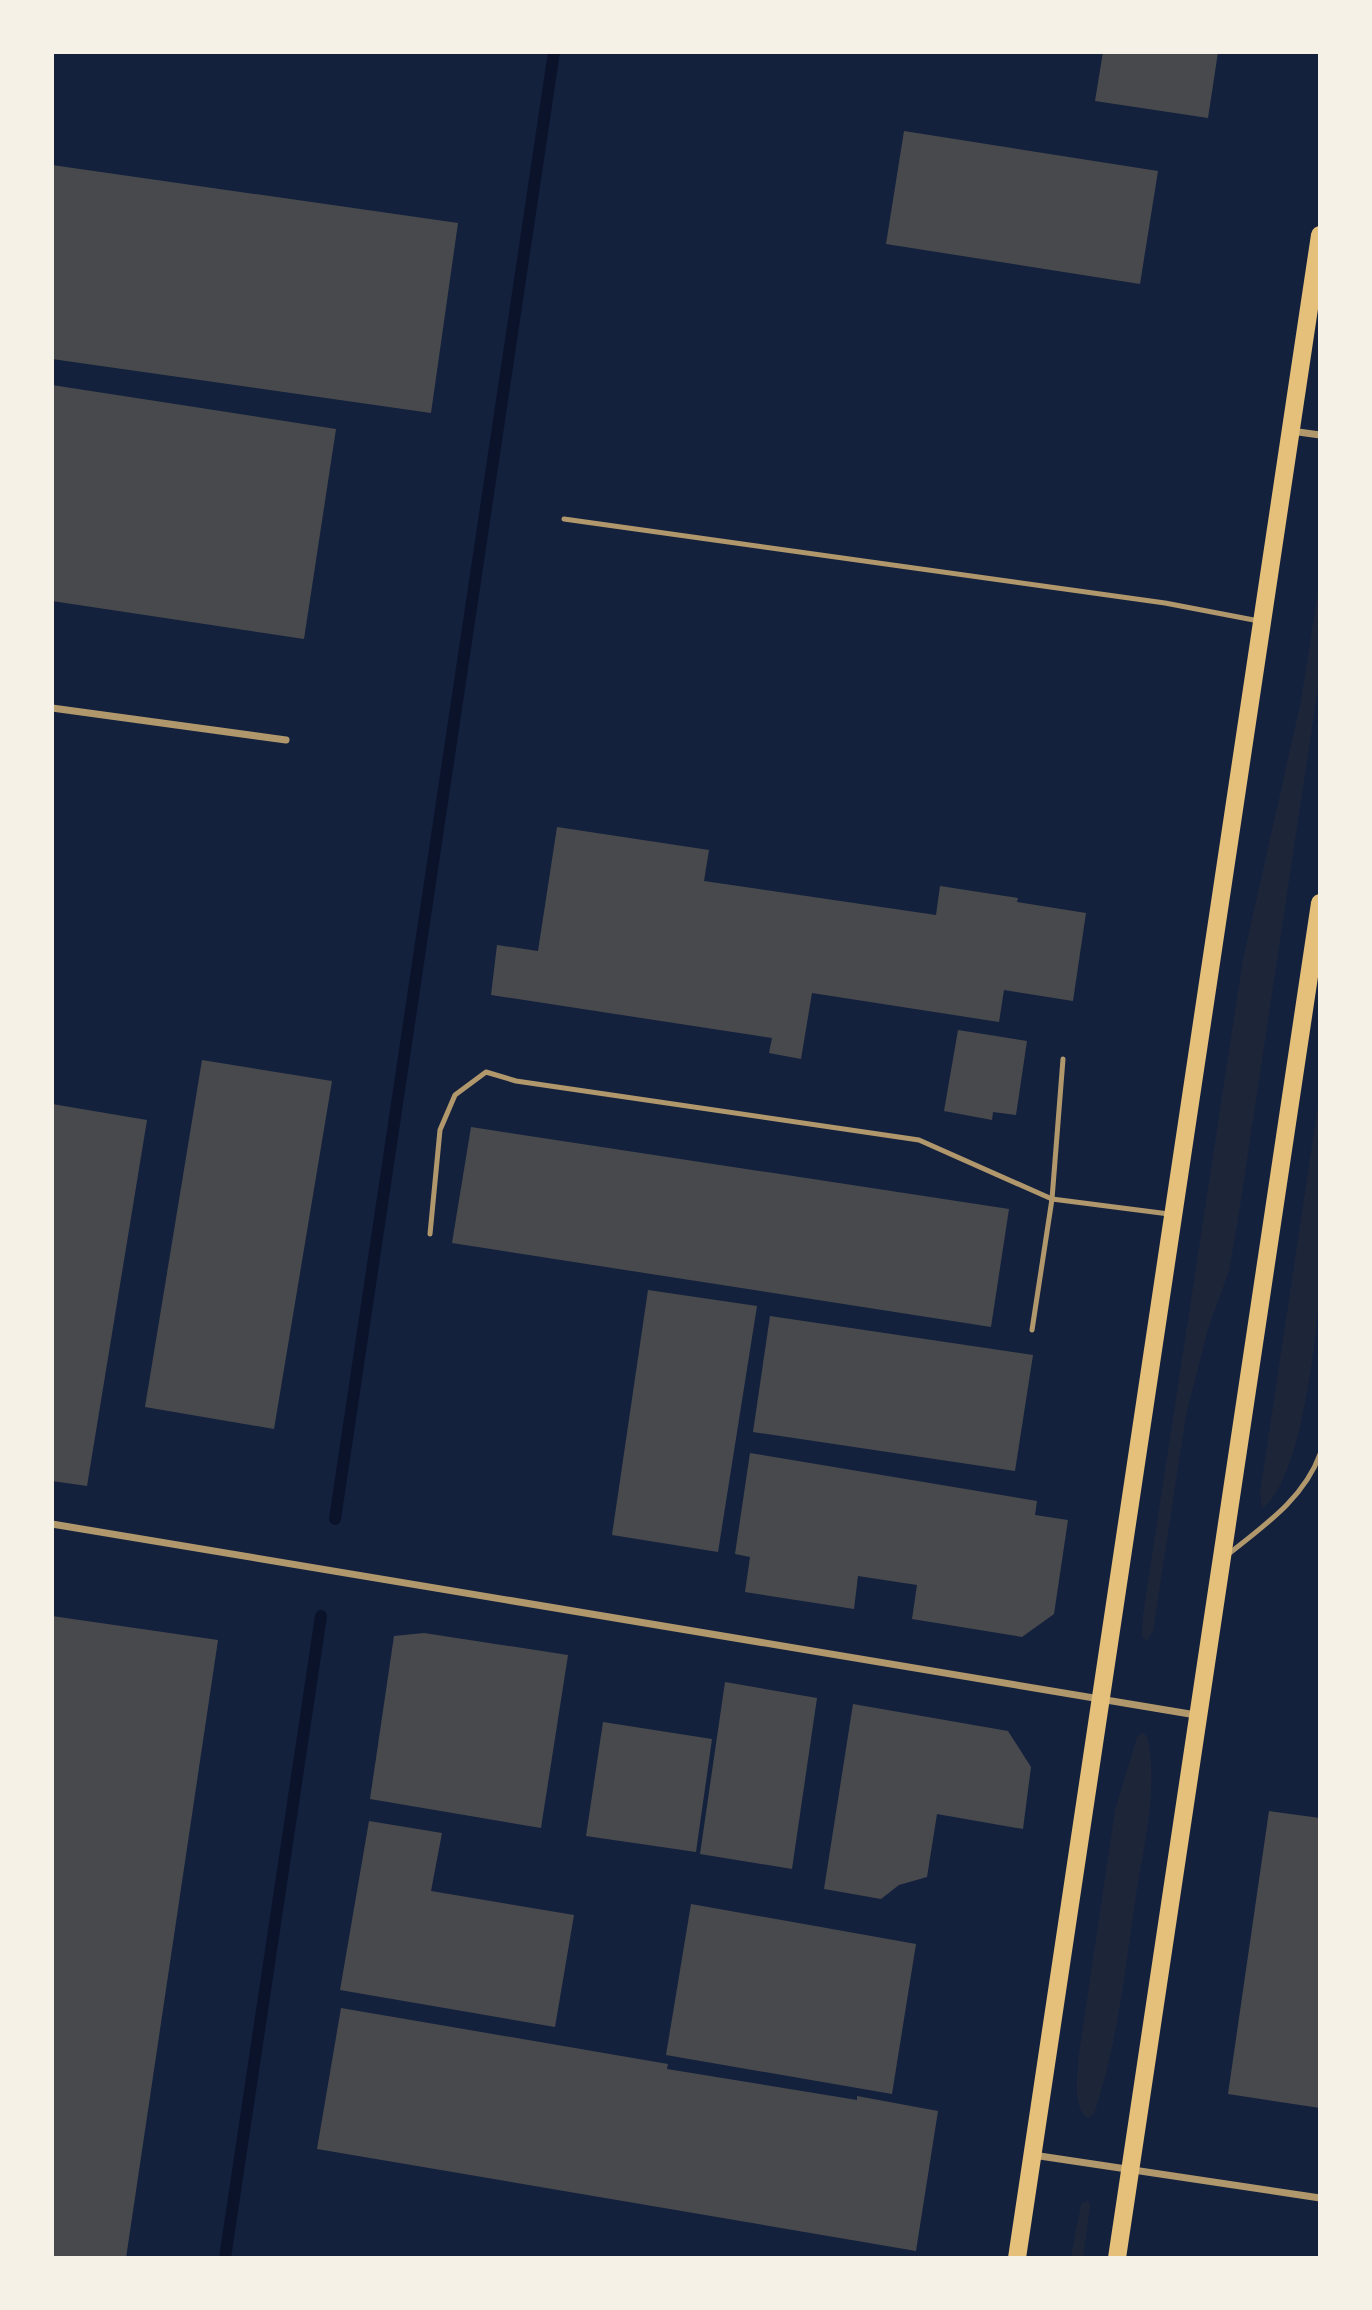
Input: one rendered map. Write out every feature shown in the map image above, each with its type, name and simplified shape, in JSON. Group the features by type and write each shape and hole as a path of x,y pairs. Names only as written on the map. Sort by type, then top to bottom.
{"main road":[{"path":"1017,2258 1320,235"},
{"path":"1116,2258 1320,904"}],"street":[{"path":"1291,431 1320,435"},
{"path":"52,708 286,740"},
{"path":"52,1524 1197,1715"},
{"path":"1033,2155 1320,2198"}],"lane":[{"path":"564,519 1165,603 1262,621"},
{"path":"1032,1329 1052,1199 1063,1059"},
{"path":"430,1234 440,1130 455,1095 486,1072 516,1081 919,1140 1052,1199 1172,1215"},
{"path":"1220,1561 1281,1511 1306,1482 1320,1454"}],"shaded area":[{"path":"1319,585 1319,681 1239,1213 1229,1271 1208,1329 1186,1415 1153,1631 1147,1641 1142,1636 1143,1615 1243,959 1301,701"},
{"path":"1319,1099 1322,1247 1310,1377 1287,1471 1275,1494 1262,1508 1260,1493"},
{"path":"1143,1733 1147,1736 1151,1775 1146,1836 1115,2033 1094,2114 1088,2118 1079,2106 1077,2098 1079,2054 1115,1810 1137,1737"},
{"path":"1088,2200 1090,2206 1083,2257 1071,2257 1081,2204"}],"building":[{"path":"1103,52 1218,52 1208,118 1095,101"},
{"path":"904,131 1158,171 1140,284 886,244"},
{"path":"52,165 458,223 431,413 52,359"},
{"path":"52,385 336,429 304,639 52,601"},
{"path":"557,827 709,850 704,881 936,915 940,886 1018,898 1017,902 1086,913 1073,1001 1004,990 999,1022 812,993 801,1059 769,1053 772,1038 491,995 497,945 538,951"},
{"path":"958,1030 1027,1041 1016,1115 993,1112 992,1120 944,1111"},
{"path":"202,1060 332,1081 274,1429 145,1407"},
{"path":"52,1104 147,1120 87,1486 52,1481"},
{"path":"471,1127 1009,1209 991,1327 452,1243"},
{"path":"648,1290 757,1306 718,1552 612,1535"},
{"path":"770,1316 1033,1355 1015,1471 753,1432"},
{"path":"750,1453 1037,1501 1035,1515 1068,1520 1054,1614 1022,1637 912,1619 917,1585 858,1576 854,1609 745,1592 750,1557 735,1554"},
{"path":"52,1616 218,1640 126,2258 52,2258"},
{"path":"424,1633 568,1655 541,1828 370,1799 394,1636"},
{"path":"725,1682 817,1698 792,1869 700,1854"},
{"path":"853,1704 1008,1731 1031,1767 1023,1829 937,1814 927,1877 899,1885 881,1899 824,1889"},
{"path":"603,1722 712,1739 696,1852 586,1836"},
{"path":"1269,1811 1320,1818 1320,2108 1228,2094"},
{"path":"369,1821 442,1833 431,1891 574,1915 555,2027 340,1990"},
{"path":"691,1904 916,1944 892,2094 666,2055"},
{"path":"341,2008 668,2064 667,2069 857,2100 857,2096 938,2111 916,2251 317,2149"}],"waterway":[{"path":"335,1519 554,52"},
{"path":"225,2258 321,1616"}]}
